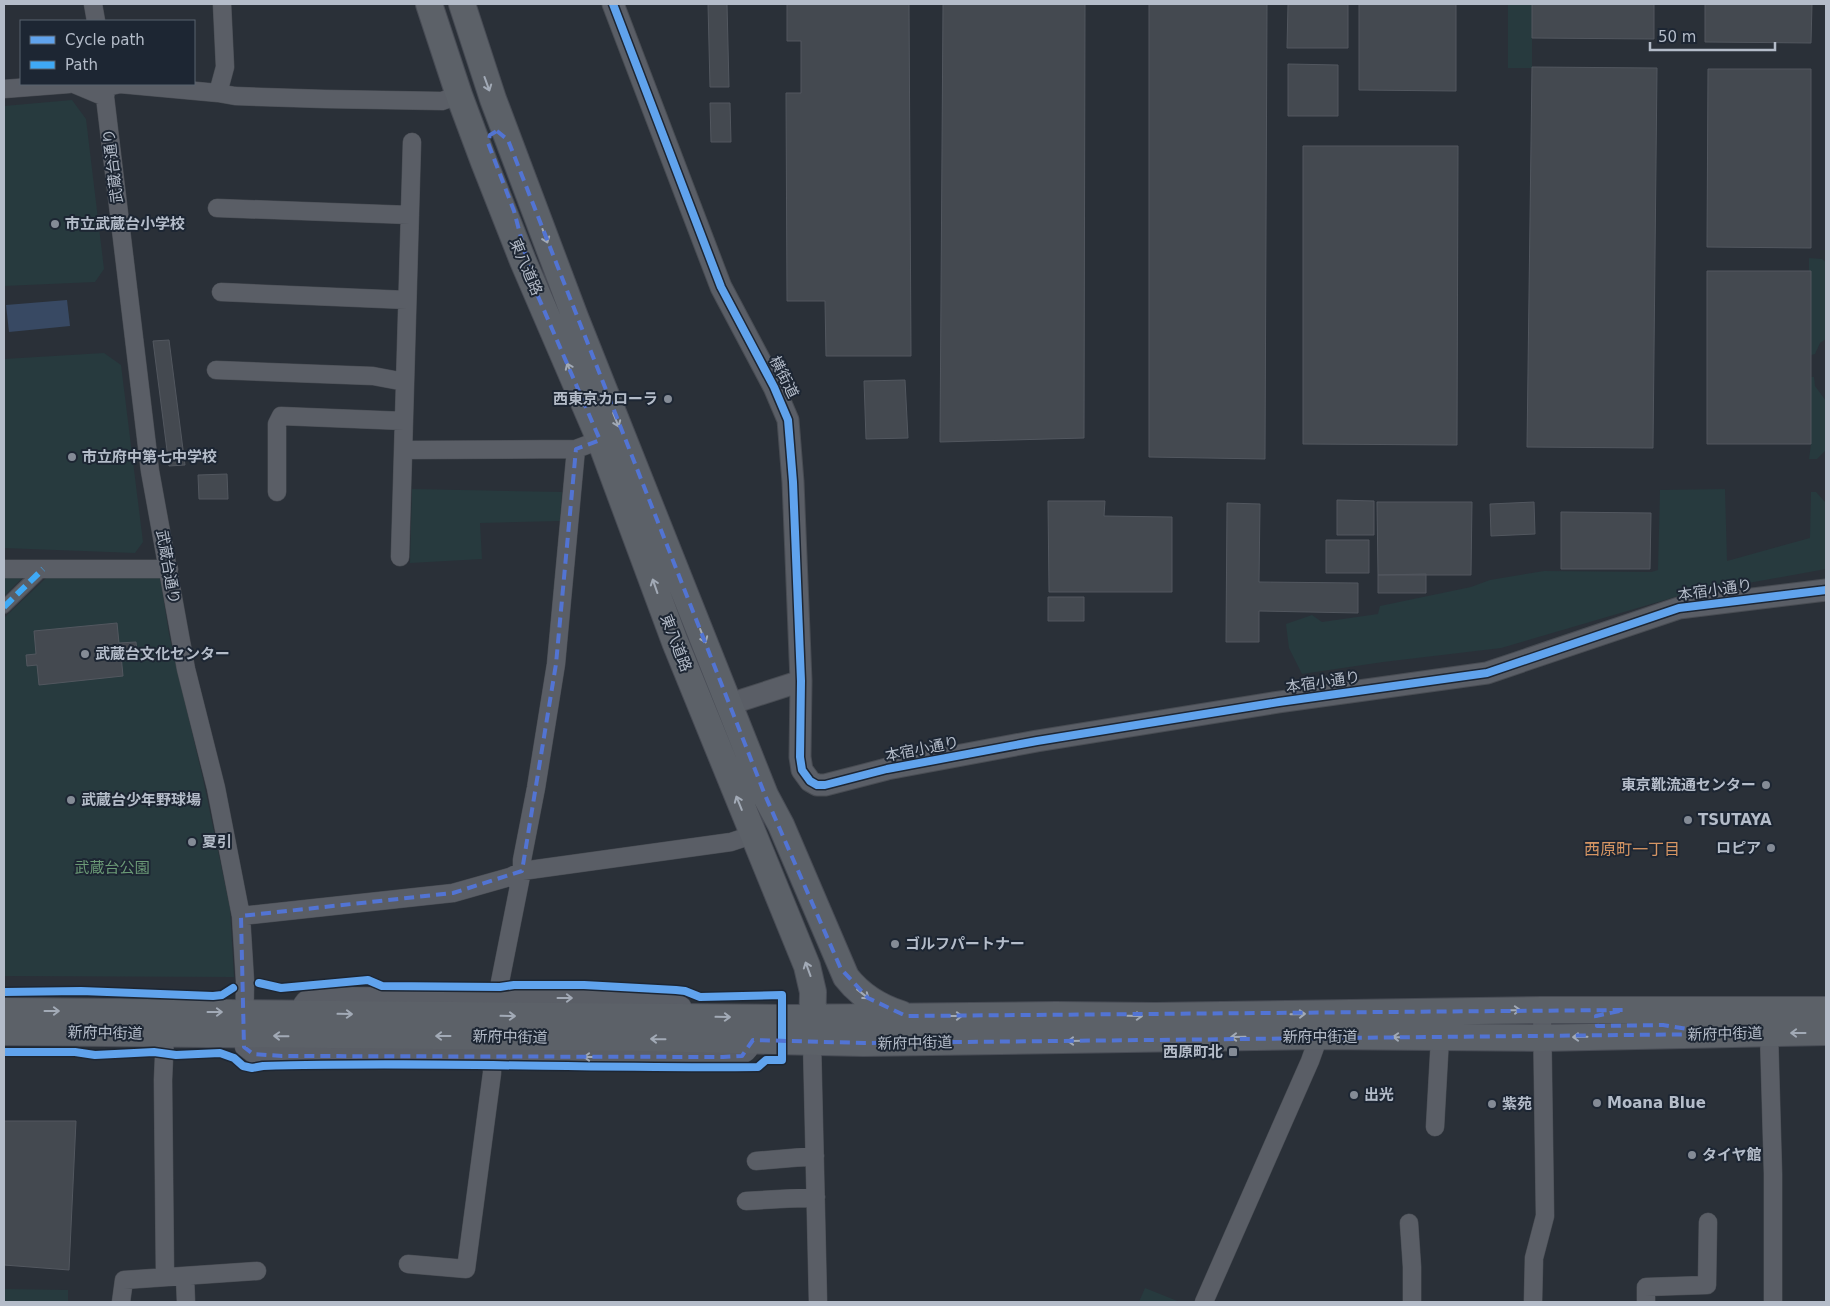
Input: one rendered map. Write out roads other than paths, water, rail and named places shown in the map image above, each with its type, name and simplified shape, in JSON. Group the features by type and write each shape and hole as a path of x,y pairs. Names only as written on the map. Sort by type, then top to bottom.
{"main road":[{"name":"東八道路","path":"429,4 480,154 534,287 600,440 675,642 810,976 816,1025"},
{"path":"445,53 454,61 459,61 464,55 464,49 450,4"},
{"name":"東八道路","path":"462,4 480,63 575,317 765,795 781,825 846,977 852,985 876,1003 906,1016"},
{"path":"508,140 502,133 497,132 490,135 488,143 514,211 534,287"},
{"name":"東八道路","path":"765,795 771,830 827,966 829,993 816,1025"},
{"name":"新府中街道","path":"4,1010 244,1024 753,1040 816,1025 906,1016 1155,1016 1542,1010 1826,1010"},
{"path":"1624,1010 1606,1014 1604,1021 1612,1026 1663,1025 1718,1034"},
{"name":"新府中街道","path":"4,1032 165,1034 244,1024 299,1013 686,1016 816,1025 864,1043 1319,1036 1542,1038 1826,1032"},
{"path":"1385,1013 1448,1022 1489,1022 1492,1024 1490,1032 1474,1038"}],"street":[{"path":"93,4 96,20"},
{"path":"218,93 225,67 222,4"},
{"name":"横街道","path":"613,4 720,288 774,387 788,420 793,482 801,681 800,757 802,770 810,781 817,785"},
{"path":"4,89 56,85"},
{"path":"79,85 106,90 118,85"},
{"path":"131,85 235,96 392,101 442,101 459,95"},
{"name":"武蔵台通り","path":"106,90 150,471 186,669 216,788 241,916 245,981 244,1024"},
{"path":"400,557 412,142"},
{"path":"217,208 410,215"},
{"path":"221,292 407,300"},
{"path":"216,370 373,376 405,382"},
{"path":"277,492 277,424 281,416 404,421"},
{"path":"403,450 576,449 600,440"},
{"path":"500,998 500,982 522,871 522,860 556,664 576,449"},
{"path":"4,569 169,569"},
{"path":"4,607 43,569"},
{"name":"本宿小通り","path":"817,785 825,785 887,769 1037,741 1279,702 1488,673 1679,608 1826,590"},
{"path":"730,704 801,681"},
{"path":"241,916 453,893 510,877 522,871 731,842 752,835"},
{"path":"299,1013 302,1003 306,999 318,996 669,999 682,1006 686,1016"},
{"path":"1533,1302 1534,1258 1545,1216 1542,1010"},
{"path":"244,1024 244,1047 253,1054 282,1056 296,1054 574,1057 742,1056 750,1049 753,1040"},
{"path":"816,1025 815,1156 818,1302"},
{"path":"1769,1032 1774,1174 1773,1302"},
{"path":"165,1034 163,1080 165,1276"},
{"path":"1204,1302 1310,1062 1319,1036"},
{"path":"1435,1127 1440,1038"},
{"path":"408,1264 466,1269 492,1073 492,1056"},
{"path":"756,1161 815,1156"},
{"path":"746,1202 816,1197"},
{"path":"1646,1302 1646,1287 1707,1285 1708,1222"},
{"path":"1409,1223 1412,1302"},
{"path":"121,1302 124,1280 257,1271"},
{"path":"185,1277 186,1302"}],"water":[{"path":"67,300 70,326 9,332 6,305"}],"place":[{"name":"市立武蔵台小学校","path":"55,224"},
{"name":"西東京カローラ","path":"668,399"},
{"name":"市立府中第七中学校","path":"72,457"},
{"name":"武蔵台文化センター","path":"85,654"},
{"name":"東京靴流通センター","path":"1766,785"},
{"name":"武蔵台少年野球場","path":"71,800"},
{"name":"TSUTAYA","path":"1688,820"},
{"name":"夏引","path":"192,842"},
{"name":"ロピア","path":"1771,848"},
{"name":"ゴルフパートナー","path":"895,944"},
{"name":"西原町北","path":"1233,1052"},
{"name":"出光","path":"1354,1095"},
{"name":"Moana Blue","path":"1597,1103"},
{"name":"紫苑","path":"1492,1104"},
{"name":"タイヤ館","path":"1692,1155"}],"district":[{"name":"西原町一丁目","path":"1632,849"}],"park label":[{"name":"武蔵台公園","path":"112,868"}]}
